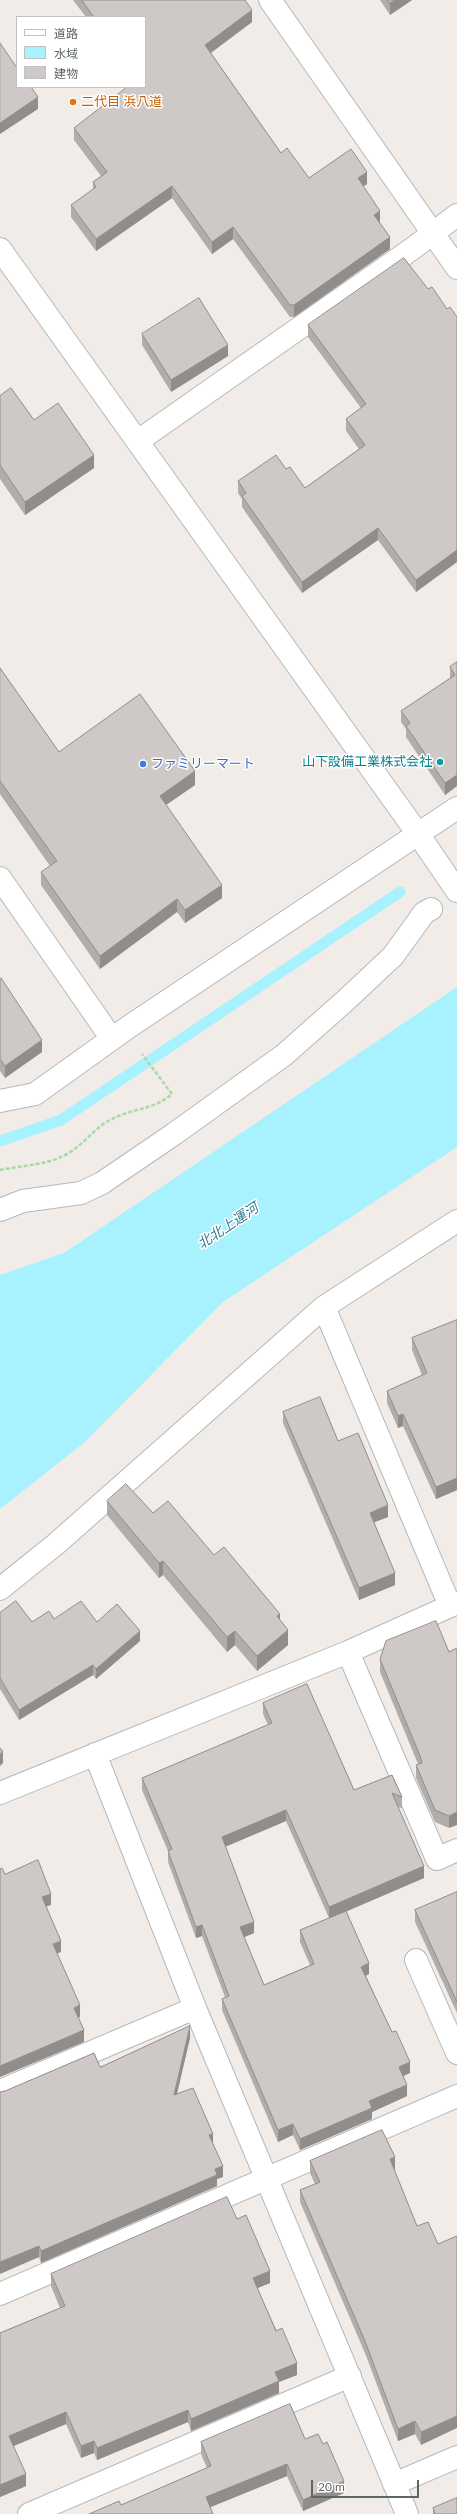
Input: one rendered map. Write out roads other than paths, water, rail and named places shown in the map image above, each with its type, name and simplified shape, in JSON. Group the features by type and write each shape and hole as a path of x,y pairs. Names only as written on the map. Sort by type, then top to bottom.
{"street":[{"path":"270,0 457,268"},
{"path":"138,441 457,215"},
{"path":"0,249 418,834 457,891"},
{"path":"0,1101 35,1094 112,1039 457,808"},
{"path":"0,878 112,1039"},
{"path":"0,1210 23,1201 81,1193 102,1183 174,1134 300,1041 393,956 424,913 431,909"},
{"path":"0,1589 56,1544 324,1307 457,1221"},
{"path":"0,1793 348,1652 454,1605 324,1307"},
{"path":"348,1652 437,1859 457,1850"},
{"path":"95,1754 195,2008 407,2514"},
{"path":"416,1960 457,2053"},
{"path":"0,2091 195,2008"},
{"path":"0,2294 267,2180 457,2096"},
{"path":"29,2514 350,2376"},
{"path":"394,2484 457,2457"}],"water":[{"name":"北北上運河","path":"457,987 457,1147 223,1302 85,1442 0,1509 0,1275 64,1253"}],"waterway":[{"path":"0,1141 61,1120 400,892"}],"place":[{"name":"二代目 浜八道","path":"73,102"},
{"name":"山下設備工業株式会社","path":"440,762"},
{"name":"ファミリーマート","path":"143,764"}]}
